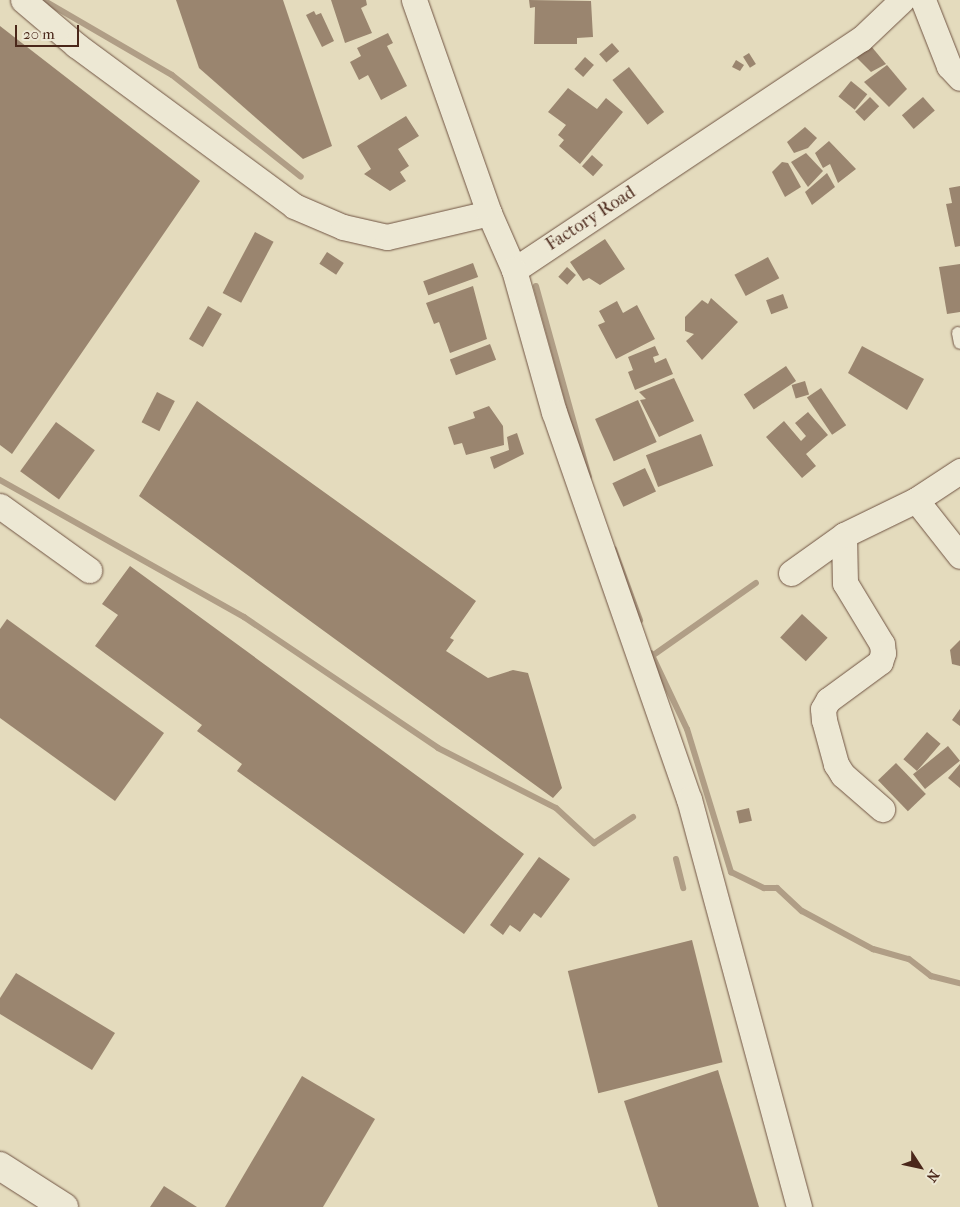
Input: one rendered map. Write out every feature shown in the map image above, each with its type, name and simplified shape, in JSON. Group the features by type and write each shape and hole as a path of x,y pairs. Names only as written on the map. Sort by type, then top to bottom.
{"street":[{"path":"22,0 76,45 294,206 343,227 387,237 489,213"},
{"path":"414,0 489,213 514,270 554,412 689,799 799,1207"},
{"name":"Factory Road","path":"514,270 861,39 902,0"},
{"path":"923,0 949,66 960,78"},
{"path":"791,573 844,534 916,500 960,471"},
{"path":"916,500 960,556"},
{"path":"0,506 88,570"},
{"path":"844,534 846,583 883,653 880,662 828,700 823,709 824,720 836,764 842,775 882,809"},
{"path":"0,1166 64,1207"}],"building":[{"path":"176,0 283,0 332,146 303,159 199,68"},
{"path":"331,0 366,0 367,5 361,8 372,33 345,43"},
{"path":"529,0 591,1 593,37 577,38 577,44 534,44 535,7 530,8"},
{"path":"314,11 316,15 321,13 334,41 322,47 306,15"},
{"path":"0,26 200,181 12,454 0,445"},
{"path":"388,33 393,43 387,46 407,86 381,100 368,75 359,80 350,62 361,56 357,48"},
{"path":"612,43 619,51 606,62 599,54"},
{"path":"871,46 886,64 871,72 856,57"},
{"path":"749,53 756,64 750,68 743,57"},
{"path":"585,57 594,65 583,77 574,69"},
{"path":"736,60 744,65 740,71 732,67"},
{"path":"887,65 907,89 889,107 864,82"},
{"path":"629,67 664,112 648,125 612,80"},
{"path":"851,81 867,94 855,110 838,97"},
{"path":"568,88 597,109 606,98 623,112 580,164 559,146 564,140 558,135 566,125 548,112"},
{"path":"870,97 879,106 864,121 855,112"},
{"path":"923,97 935,111 914,129 902,115"},
{"path":"406,116 419,136 398,149 409,166 400,172 406,181 390,191 364,174 371,169 357,146"},
{"path":"805,127 817,138 808,148 794,153 787,142"},
{"path":"829,141 856,169 838,183 830,164 823,168 815,153"},
{"path":"806,153 823,171 808,187 791,162"},
{"path":"592,155 603,165 593,176 582,166"},
{"path":"782,162 788,163 801,187 785,197 772,172"},
{"path":"827,173 835,187 812,205 805,192"},
{"path":"960,186 960,246 955,247 946,204 952,203 949,188"},
{"path":"255,232 274,242 241,303 223,293"},
{"path":"605,239 625,269 600,285 589,278 583,281 570,262"},
{"path":"327,252 344,263 336,275 319,264"},
{"path":"768,257 779,278 746,296 734,275"},
{"path":"473,263 478,277 428,295 423,281"},
{"path":"960,264 960,312 947,314 939,267"},
{"path":"567,267 576,275 567,285 558,277"},
{"path":"473,286 487,339 450,353 439,322 434,324 426,303"},
{"path":"783,294 788,308 771,314 766,300"},
{"path":"711,298 738,322 702,360 686,341 694,334 685,331 685,317 702,300 708,304"},
{"path":"617,301 623,313 637,305 655,339 616,359 598,325 605,322 599,311"},
{"path":"208,306 222,314 203,347 189,339"},
{"path":"490,344 496,360 456,375 450,359"},
{"path":"655,346 659,355 653,357 655,363 666,358 673,374 635,390 628,372 633,370 628,357"},
{"path":"862,346 924,379 907,410 848,373"},
{"path":"786,366 796,381 754,409 744,395"},
{"path":"674,378 694,421 659,437 640,400 646,399 639,392"},
{"path":"805,381 809,394 796,398 792,385"},
{"path":"821,388 846,425 832,435 807,398"},
{"path":"157,392 175,401 159,431 142,422"},
{"path":"638,400 657,442 614,461 595,419"},
{"path":"197,401 476,601 450,638 454,640 446,651 488,678 513,670 528,673 562,788 553,798 139,496"},
{"path":"489,406 503,426 504,445 466,455 462,443 454,445 448,427 475,418 473,412"},
{"path":"808,412 828,435 806,454 816,466 802,478 766,437 784,421 801,441 806,436 795,423"},
{"path":"56,422 95,450 59,500 20,471"},
{"path":"517,433 524,454 494,469 490,457 509,450 507,437"},
{"path":"701,434 713,466 658,487 646,455"},
{"path":"645,468 656,492 623,507 612,483"},
{"path":"130,566 524,854 464,934 237,771 242,764 197,731 202,725 95,646 118,615 102,604"},
{"path":"802,614 828,638 806,661 780,637"},
{"path":"7,619 164,733 115,801 0,718 0,629"},
{"path":"960,640 960,666 952,664 950,650"},
{"path":"960,709 960,726 952,720"},
{"path":"927,732 941,744 917,771 903,759"},
{"path":"948,746 960,761 925,789 913,774"},
{"path":"896,763 926,794 908,811 878,780"},
{"path":"960,764 960,788 948,778"},
{"path":"749,808 752,821 739,824 736,811"},
{"path":"539,857 570,879 541,918 534,913 520,932 510,925 503,935 490,925"},
{"path":"692,940 722,1062 598,1093 568,971"},
{"path":"16,973 115,1033 92,1070 0,1014 0,998"},
{"path":"718,1070 759,1207 658,1207 624,1101"},
{"path":"302,1076 375,1119 323,1207 225,1207"},
{"path":"164,1186 197,1207 150,1207"}],"waterway":[{"path":"43,0 172,75 301,177"},
{"path":"536,286 589,477"},
{"path":"0,480 244,617 438,748 556,808 594,843 633,817"},
{"path":"614,549 640,620"},
{"path":"652,656 756,583"},
{"path":"651,653 687,729 731,872 764,888 777,888 802,911 873,949 909,959 931,976 960,983"},
{"path":"676,859 683,888"}]}
